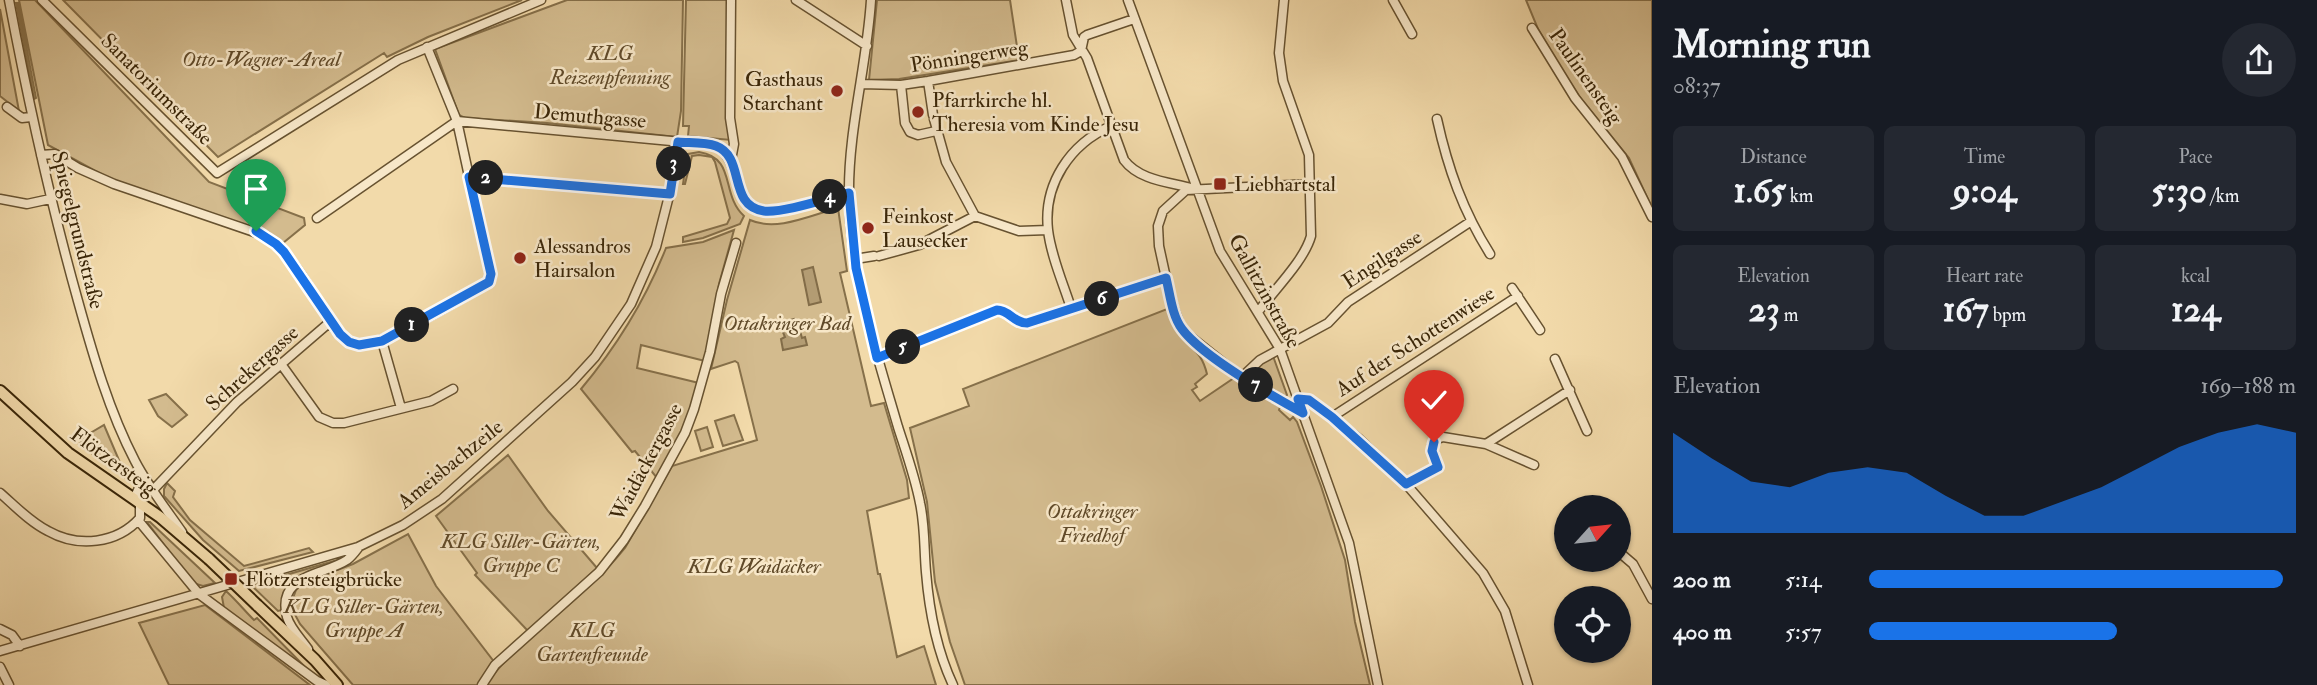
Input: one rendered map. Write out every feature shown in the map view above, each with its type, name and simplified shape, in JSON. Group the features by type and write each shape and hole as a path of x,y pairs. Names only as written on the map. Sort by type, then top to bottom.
{"main road":[{"name":"Flötzersteig","path":"0,391 68,453 185,537 315,660"},
{"path":"315,660 337,685"}],"street":[{"name":"Spiegelgrundstraße","path":"9,0 50,199 100,375 136,463 185,537"},
{"name":"Sanatoriumstraße","path":"42,0 217,173 398,60 427,47"},
{"path":"541,0 427,47 457,121 469,177 670,194"},
{"path":"730,0 730,118 734,144 731,160 743,197 760,210 776,210 849,193"},
{"path":"796,0 867,46"},
{"path":"872,0 854,131 849,193 855,259 877,358 918,491 924,525 930,602 938,639 953,685"},
{"path":"1066,0 1073,36 1080,51 1087,58 1124,160 1135,171 1196,189"},
{"name":"Gallitzinstraße","path":"1128,0 1220,251 1279,349 1298,399 1349,544 1378,685"},
{"path":"1258,312 1307,247 1311,225 1309,155 1283,81 1279,53 1284,0"},
{"path":"1393,0 1412,34"},
{"path":"1080,51 1087,35 1135,19"},
{"name":"Paulinensteig","path":"1532,28 1575,98 1622,157 1652,217"},
{"name":"Pönningerweg","path":"861,84 901,85 928,81 1074,55 1080,51"},
{"path":"928,81 936,131 946,162 975,216 1019,231 1048,230"},
{"path":"901,85 905,123 910,132 918,135 936,131"},
{"path":"7,107 22,118 31,117"},
{"path":"1437,119 1446,158 1470,222 1490,254"},
{"path":"317,218 457,121"},
{"name":"Demuthgasse","path":"457,121 714,145 731,160"},
{"path":"1071,308 1048,230 1051,195 1064,163 1086,139 1111,126"},
{"name":"Ameisbachzeile","path":"0,651 358,547 403,525 442,499 572,382 614,331 643,282 656,247 670,194 678,142"},
{"path":"41,155 55,154 114,184 266,236 295,266 330,321"},
{"name":"Schrekergasse","path":"153,490 237,402 330,321 344,338 364,346 382,341 487,284 491,274 469,177"},
{"path":"1303,413 1243,376 1182,330 1166,278 1158,235 1160,218 1186,190 1310,184"},
{"path":"0,199 27,204 50,199"},
{"path":"855,259 919,245 941,236 975,216"},
{"name":"Engilgasse","path":"1243,376 1257,362 1328,323 1348,302 1470,222"},
{"name":"Waidäckergasse","path":"482,685 495,665 605,566 646,506 685,433 694,409 736,243"},
{"path":"877,358 997,310 1024,323 1166,278"},
{"path":"1512,288 1540,330"},
{"name":"Auf der Schottenwiese","path":"1332,417 1518,296"},
{"path":"382,341 401,408"},
{"path":"1555,359 1587,431"},
{"path":"281,364 319,417 328,422 344,423 431,401 453,389"},
{"path":"1486,444 1570,390"},
{"path":"1298,399 1309,400 1332,417 1406,484 1483,573 1511,626 1528,685"},
{"path":"1443,475 1432,446 1437,439 1443,437 1486,444 1534,465"},
{"name":"Spiegelgrundstraße","path":"136,463 140,483 137,501 141,513 138,520"},
{"path":"1406,484 1438,467"},
{"path":"0,493 34,523 67,539 94,541 114,537 125,532 138,520"},
{"name":"Flötzersteig","path":"138,520 198,594 326,685"},
{"path":"315,660 288,618 288,594 297,582 348,560 358,547"},
{"path":"1631,562 1652,599"},
{"path":"0,629 12,635 20,646"},
{"path":"0,667 9,685"}],"green space":[{"path":"19,0 35,0 209,182 304,218 305,225 283,243 267,232 110,179 48,145"},
{"name":"Otto-Wagner-Areal","path":"63,0 522,0 428,37 387,57 384,53 218,157"},
{"name":"KLG Reizenpfenning","path":"567,0 683,0 681,111 677,137 547,123 465,118 459,115 435,49"},
{"path":"686,0 728,0 731,140 688,136 689,126 683,126"},
{"path":"877,0 1010,0 1019,60 899,79 869,80"},
{"path":"1526,0 1652,0 1652,208 1629,158 1581,99 1562,70 1538,29"},
{"path":"16,3 36,98 34,99"},
{"path":"0,9 19,111 0,96"},
{"path":"699,152 711,156 719,161 732,198 744,216 740,224 703,238 683,242 683,237 727,224 730,218 712,157 692,156 683,184 688,154"},
{"name":"KLG Waidäcker","path":"838,208 847,271 840,273 871,406 884,403 907,480 909,498 867,511 878,574 897,657 924,646 936,685 486,685 513,654 616,559 672,466 757,440 738,363 735,361 711,369 750,220 783,223"},
{"path":"734,230 719,284 705,361 641,345 637,368 699,383 685,426 657,478 635,451 632,452 581,389 630,322 666,248 703,242"},
{"name":"Ottakringer Friedhof","path":"1167,309 1177,331 1199,355 1205,366 1207,374 1192,390 1200,401 1234,378 1280,407 1279,410 1290,420 1293,417 1297,422 1345,560 1355,622 1370,685 965,685 950,642 935,582 927,502 910,428 969,406 963,389"},
{"path":"1273,356 1287,395 1285,397 1250,374"},
{"path":"166,394 187,415 172,427 158,416 149,400"},
{"path":"734,415 743,440 723,446 715,421"},
{"path":"104,425 127,479 79,444 87,435"},
{"path":"707,427 713,447 701,451 695,431"},
{"name":"KLG Siller-Gärten, Gruppe C","path":"508,455 548,511 597,568 528,631 475,575 477,573 436,516"},
{"path":"167,483 175,491 173,497 190,520 244,566 309,548 313,552 239,571 203,540 164,496"},
{"path":"147,522 215,583 203,586 193,583"},
{"name":"KLG Siller-Gärten, Gruppe A","path":"408,534 436,586 495,663 478,685 353,685 300,624 293,611 292,601 296,590 305,582 353,564"},
{"path":"341,559 294,579 283,596 282,610 278,611 251,585"},
{"path":"226,591 310,672 224,608 222,597"},
{"path":"205,605 310,685 169,685 139,623"}],"shaded area":[{"path":"813,267 821,302 809,305 802,270"},
{"path":"794,319 796,327 792,328 793,332 800,331 807,345 783,350 781,339 785,337 779,323"}],"place":[{"name":"Gasthaus Starchant","path":"837,91"},
{"name":"Pfarrkirche hl. Theresia vom Kinde Jesu","path":"918,112"},
{"name":"Liebhartstal","path":"1220,184"},
{"name":"Feinkost Lausecker","path":"868,228"},
{"name":"Alessandros Hairsalon","path":"520,258"},
{"name":"Flötzersteigbrücke","path":"231,579"}],"route":[{"path":"256,231 284,252 340,334 349,342 364,346 382,341 489,282 491,274 469,177 670,194 678,142 714,145 729,156 743,197 754,208 776,210 849,193 856,268 877,358 997,310 1006,312 1020,323 1027,323 1166,278 1179,324 1191,338 1231,369 1303,413 1298,399 1309,400 1358,438 1406,484 1438,467 1432,451 1434,442"}],"park label":[{"name":"Ottakringer Bad","path":"787,323"},
{"name":"KLG Gartenfreunde","path":"592,642"}]}
